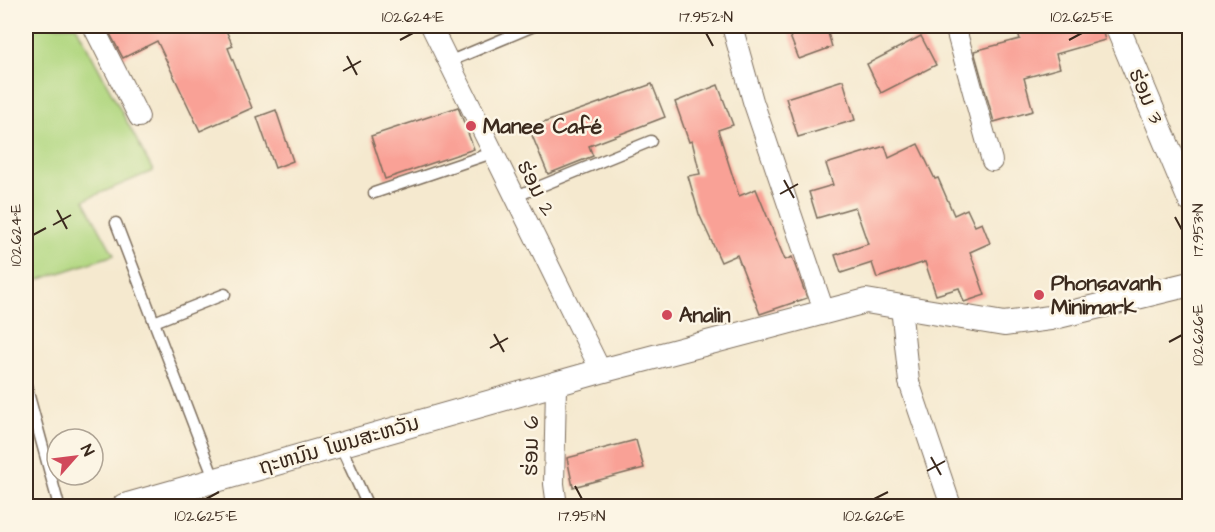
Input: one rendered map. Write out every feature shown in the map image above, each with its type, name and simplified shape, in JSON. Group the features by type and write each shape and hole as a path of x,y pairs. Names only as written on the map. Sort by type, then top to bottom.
{"street":[{"path":"93,26 139,117"},
{"name":"ຮ່ອມ 2","path":"431,26 602,371"},
{"path":"732,26 753,101 824,311"},
{"path":"955,26 992,161"},
{"name":"ຮ່ອມ 3","path":"1117,26 1190,200"},
{"name":"ຖະຫນົນ ໂພນສະຫວັນ","path":"124,507 174,500 215,481 340,445 556,386 602,371 824,311 866,302 1004,324 1050,318 1190,284"},
{"path":"901,307 909,382 951,507"},
{"name":"ຮ່ອມ 6","path":"556,386 554,484 557,507"}],"lane":[{"path":"448,62 534,26"},
{"path":"514,197 651,141"},
{"path":"374,193 492,153"},
{"path":"116,223 215,481"},
{"path":"154,322 225,294"},
{"path":"26,385 59,507"},
{"path":"340,445 368,507"}],"green space":[{"path":"26,26 76,26 153,171 84,200 114,255 26,284"}],"building":[{"path":"117,26 224,26 233,46 228,48 252,108 200,131 157,41 123,58 108,30"},
{"path":"786,26 826,26 832,47 799,59"},
{"path":"1016,26 1101,26 1105,40 1056,54 1060,68 1024,78 1033,111 994,122 974,51 1020,39"},
{"path":"921,36 936,65 881,93 867,64"},
{"path":"843,80 855,120 798,137 786,98"},
{"path":"652,84 665,117 589,146 593,156 548,174 529,128"},
{"path":"718,85 733,125 718,130 739,196 756,189 785,260 792,257 807,298 760,314 737,255 721,262 699,214 688,176 700,174 692,141 689,142 675,102"},
{"path":"458,107 474,149 385,179 371,136"},
{"path":"276,110 293,161 275,168 257,117"},
{"path":"918,144 935,179 938,178 954,215 967,209 975,226 982,223 990,243 970,252 985,295 964,302 959,288 936,295 925,262 877,278 872,263 841,273 835,255 868,244 855,207 817,218 809,192 833,185 826,164 885,146 889,158"},
{"path":"636,440 644,468 573,487 567,458"}],"place":[{"name":"Manee Café","path":"471,126"},
{"name":"Phonsavanh Minimark","path":"1039,295"},
{"name":"Analin","path":"667,315"}]}
